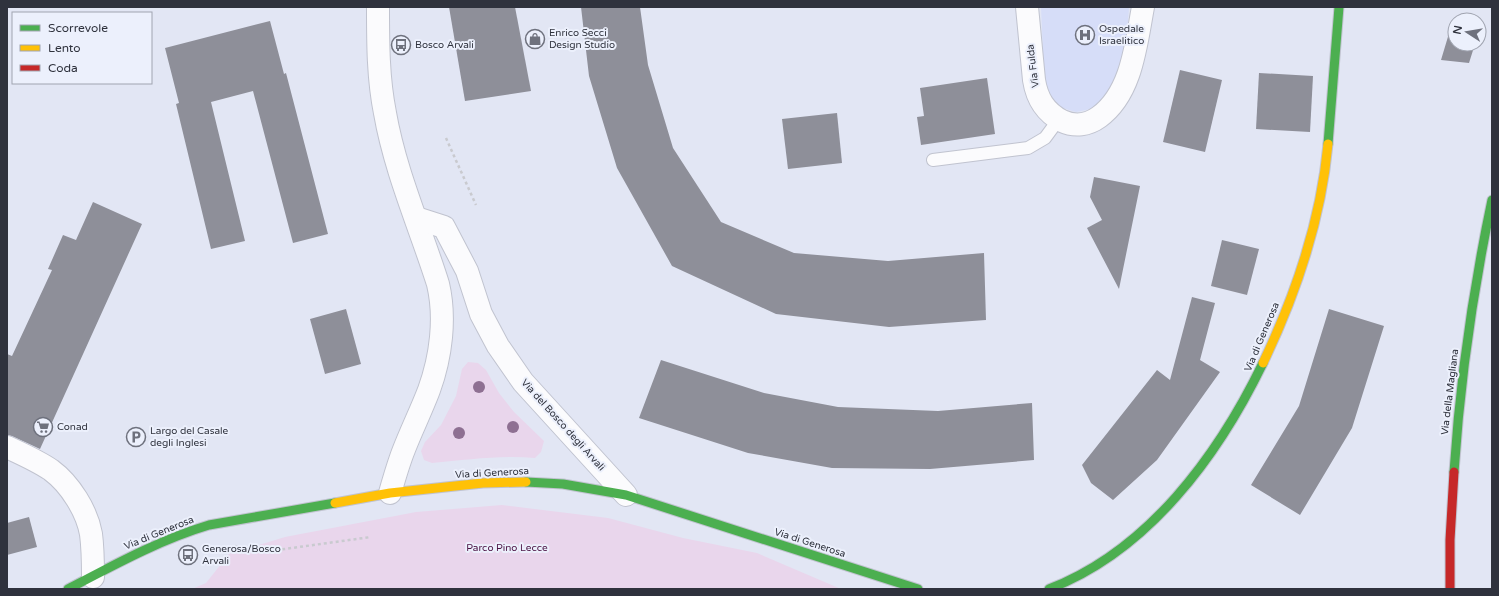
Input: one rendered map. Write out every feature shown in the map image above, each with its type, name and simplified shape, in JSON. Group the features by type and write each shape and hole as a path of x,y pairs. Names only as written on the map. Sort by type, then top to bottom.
{"street":[{"path":"378,7 379,73 385,114 400,171 432,265 441,297 441,338 431,383 404,451 390,493"},
{"name":"Via Fulda","path":"1027,7 1036,92 1041,103 1049,113 1059,119 1072,124 1082,125 1093,121 1108,111 1116,101 1133,58 1143,7"},
{"name":"Via di Generosa","path":"1049,589 1087,572 1127,545 1148,526 1192,480 1212,452 1255,380 1268,355 1292,295 1313,230 1320,199 1327,156 1339,7"},
{"name":"Via della Magliana","path":"1450,589 1450,547 1456,440 1470,322 1492,200"},
{"name":"Via del Bosco degli Arvali","path":"416,218 444,227 467,272 481,314 498,346 523,382 626,495"},
{"path":"7,448 51,470 77,499 86,514 91,532 93,548 92,577"},
{"name":"Via di Generosa","path":"68,589 128,557 192,530 234,520 390,493 512,481 563,484 626,495 915,588"}],"lane":[{"path":"933,160 1028,148 1045,138 1059,119"}],"path":[{"path":"446,138 476,205"},
{"path":"232,546 263,552 371,537"}],"shaded area":[{"name":"Ospedale Israelitico","path":"1041,7 1129,7 1125,64 1113,89 1095,108 1076,112 1059,107 1048,95 1044,74"}],"green space":[{"path":"468,362 478,363 486,370 499,393 514,412 544,441 541,452 535,458 496,457 432,463 424,460 421,451 425,442 441,425 456,396 462,369"},
{"name":"Parco Pino Lecce","path":"502,505 608,518 683,538 757,553 841,589 192,589 206,583 229,554 285,537 416,512"}],"building":[{"path":"449,7 515,7 531,91 465,101"},
{"path":"581,7 640,7 648,65 673,148 721,222 794,253 888,261 984,253 986,320 889,327 776,314 672,266 617,168 589,76"},
{"path":"270,21 284,74 286,73 328,234 293,243 253,91 211,102 245,241 211,249 176,104 179,103 165,48"},
{"path":"1447,40 1447,52 1472,52 1469,63 1441,60"},
{"path":"1180,70 1222,80 1205,152 1163,142"},
{"path":"1259,73 1313,76 1310,132 1256,129"},
{"path":"987,78 995,134 921,145 917,117 924,116 920,88"},
{"path":"837,113 842,163 788,169 782,119"},
{"path":"1094,177 1140,186 1119,289 1087,228 1102,220 1090,197"},
{"path":"93,202 142,224 40,449 7,435 7,354 12,356 52,270 48,269 63,235 76,240"},
{"path":"1222,240 1259,249 1247,295 1211,286"},
{"path":"1192,297 1215,303 1200,360 1220,372 1157,460 1113,500 1091,483 1082,465 1157,370 1170,380"},
{"path":"346,309 361,364 325,374 310,319"},
{"path":"1329,309 1384,326 1352,428 1300,515 1251,485 1299,406"},
{"path":"661,360 764,393 838,407 938,411 1032,403 1034,460 930,469 832,468 748,453 639,418"},
{"path":"29,517 37,547 7,555 7,523"}],"traffic: fast":[{"path":"1328,144 1339,7"},
{"path":"1454,472 1468,335 1492,200"},
{"path":"1049,589 1085,572 1118,551 1148,525 1176,497 1202,465 1224,432 1245,398 1263,363"},
{"path":"526,482 563,484 626,495 918,589"},
{"path":"68,589 120,562 190,531 209,525 335,503"}],"traffic: slow":[{"path":"1263,363 1286,310 1305,256 1320,201 1328,144"},
{"path":"335,503 390,493 483,483 526,482"}],"traffic: jam":[{"path":"1450,589 1450,540 1454,472"}],"place":[{"name":"Ospedale Israelitico","path":"1085,35"},
{"name":"Enrico Secci Design Studio","path":"535,39"},
{"name":"Bosco Arvali","path":"401,45"},
{"name":"Conad","path":"43,427"},
{"name":"Largo del Casale degli Inglesi","path":"136,437"},
{"name":"Generosa/Bosco Arvali","path":"188,555"}]}
